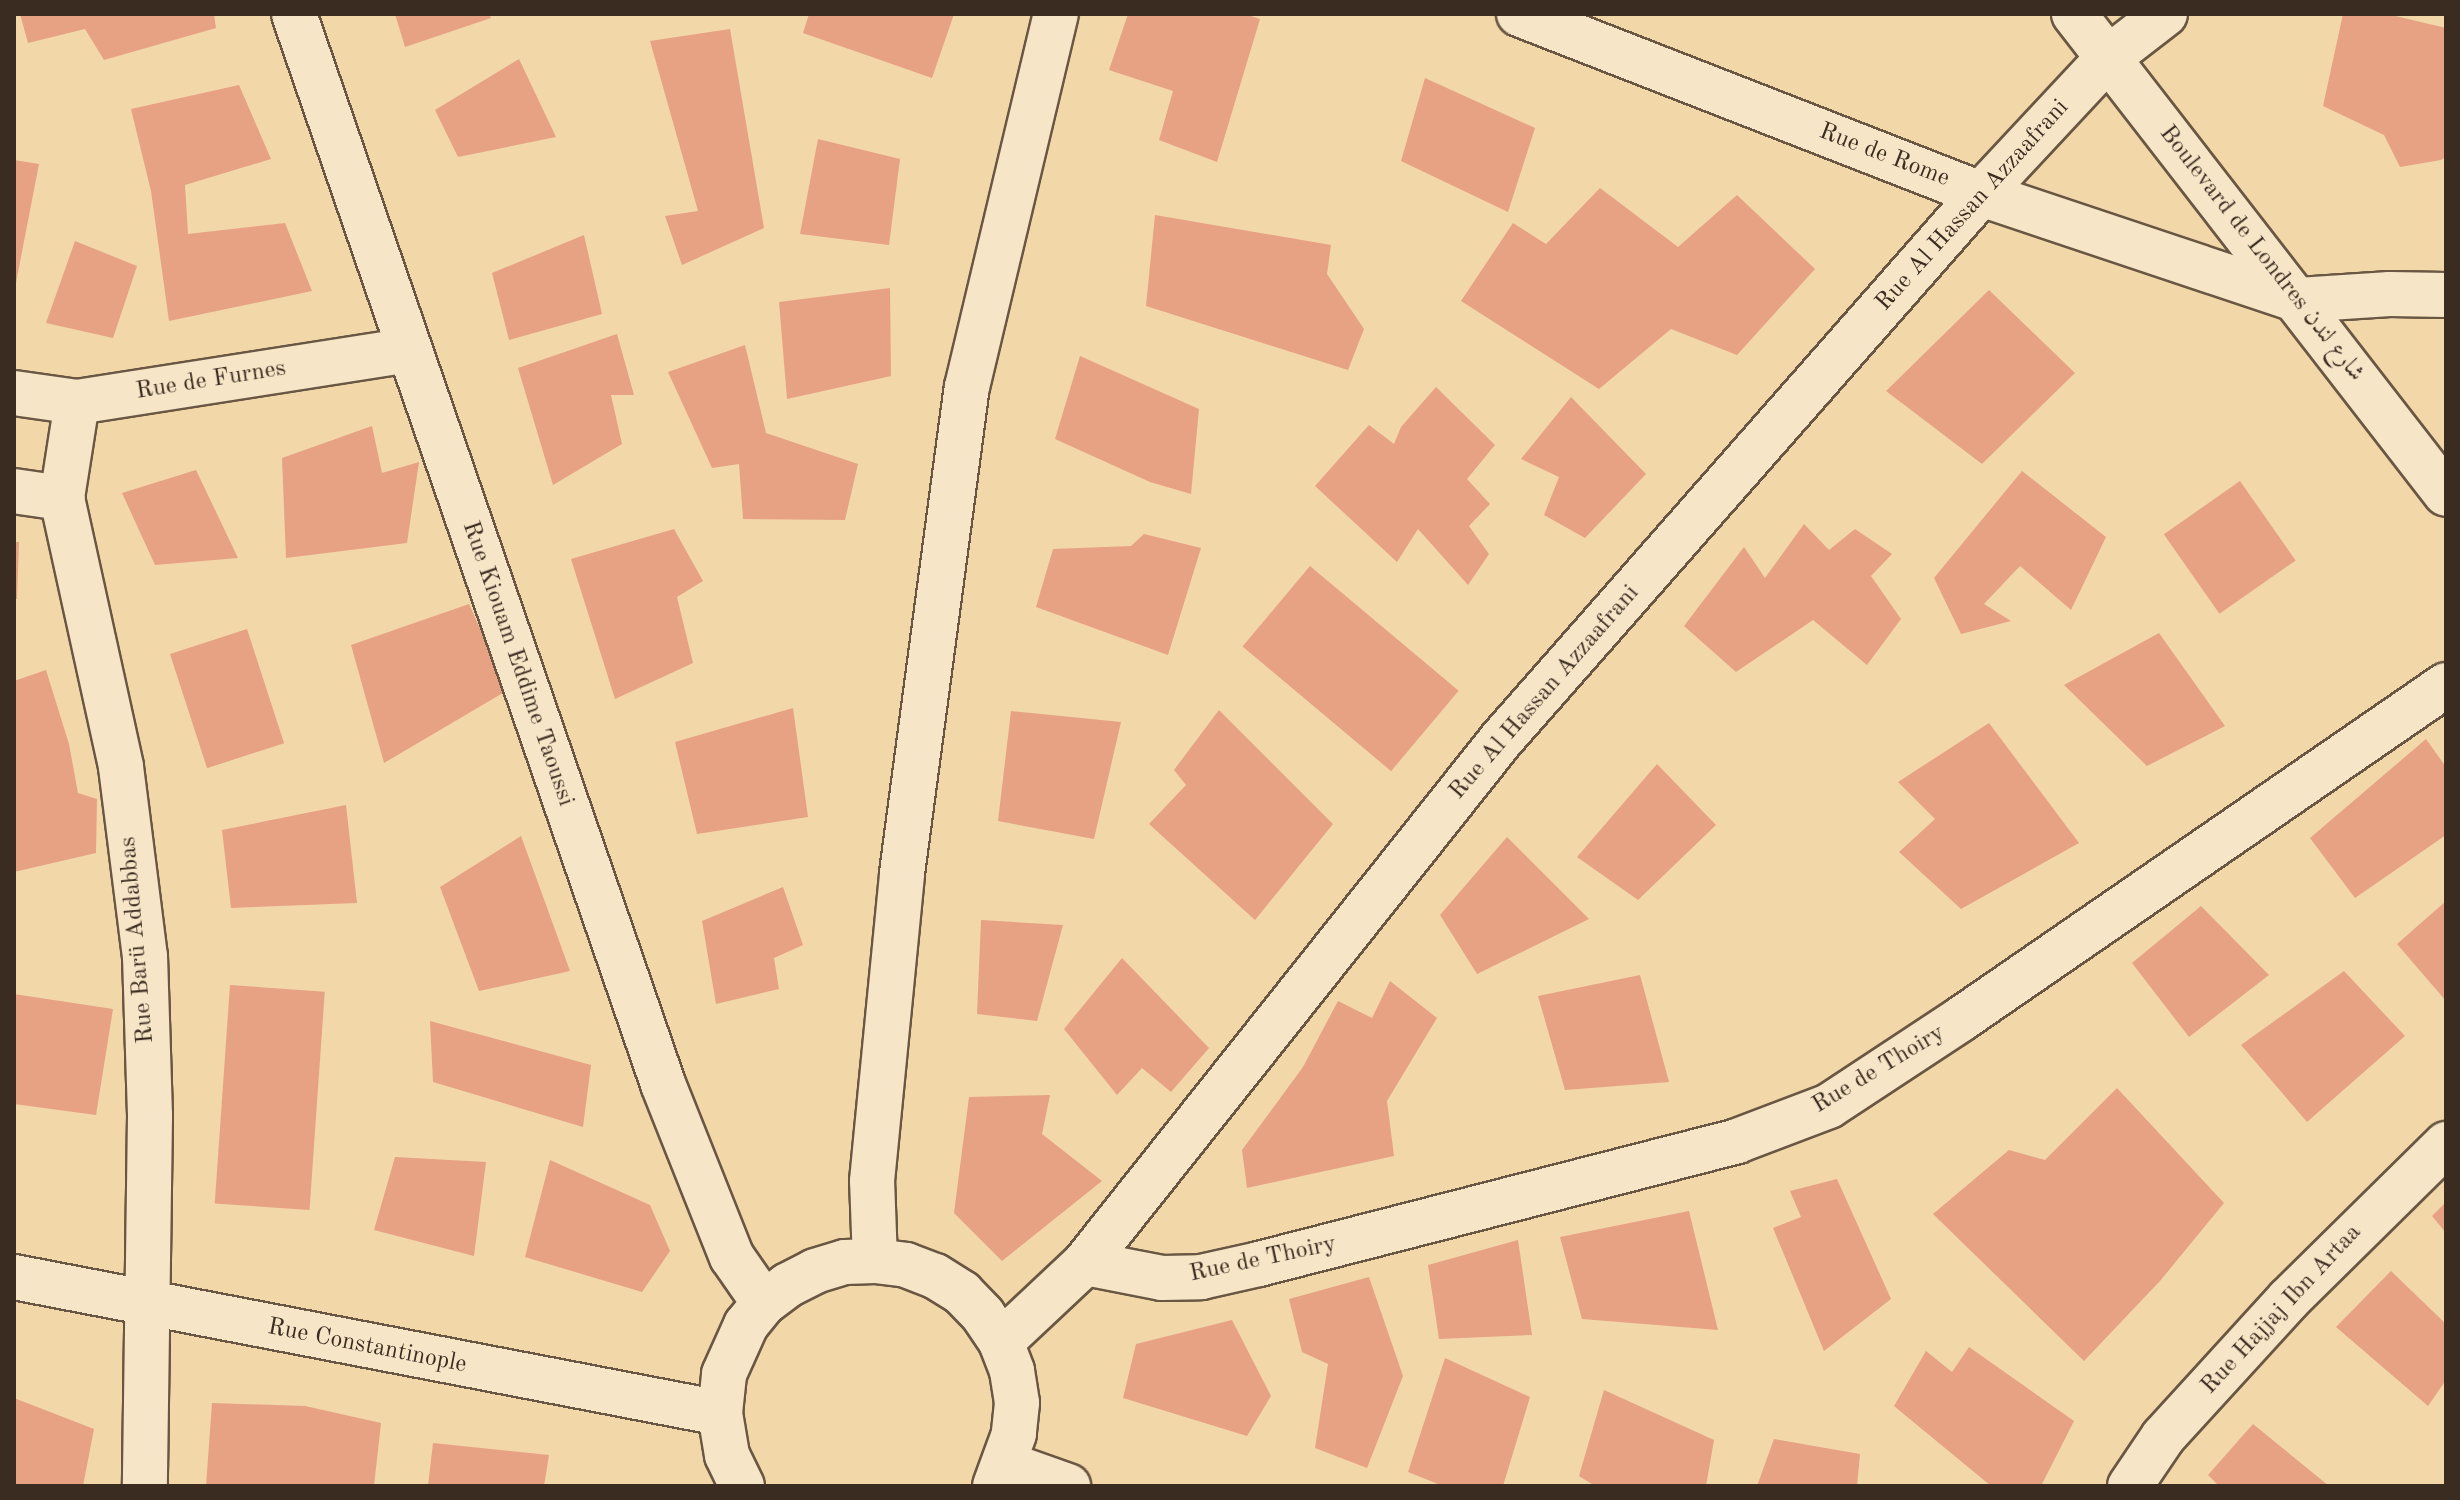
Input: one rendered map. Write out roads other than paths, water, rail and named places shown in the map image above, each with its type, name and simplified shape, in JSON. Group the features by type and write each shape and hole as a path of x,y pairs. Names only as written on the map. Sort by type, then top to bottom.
{"street":[{"name":"Rue Kiouam Eddime Taoussi","path":"294,14 663,1084 732,1257 764,1303"},
{"path":"875,1261 872,1181 902,873 967,387 1056,14"},
{"name":"Rue de Rome","path":"1519,14 1981,194 2298,300"},
{"name":"Boulevard de Londres شارع لندن","path":"2074,14 2446,494"},
{"name":"Rue Al Hassan Azzaafrani","path":"1001,1342 1085,1263 1500,741 1981,194 2108,58 2165,14"},
{"path":"2298,300 2390,294 2446,295"},
{"name":"Rue de Furnes","path":"14,393 77,402 408,350"},
{"name":"Rue Barü Addabbas","path":"77,402 62,498 121,767 145,956 150,1116 145,1486"},
{"path":"14,491 62,498"},
{"name":"Rue de Thoiry","path":"1085,1263 1162,1278 1230,1271 1737,1141 1829,1106 1961,1019 2446,685"},
{"name":"Rue Hajjaj Ibn Artaa","path":"2130,1486 2163,1437 2289,1299 2446,1144"},
{"path":"742,1486 727,1455 720,1413 724,1374 733,1349 764,1303 788,1285 815,1271 845,1262 875,1261 906,1265 935,1276 962,1293 983,1315 1001,1342 1012,1371 1017,1403 1014,1434 1000,1475 1068,1486"},
{"name":"Rue Constantinople","path":"14,1277 720,1413"}]}
